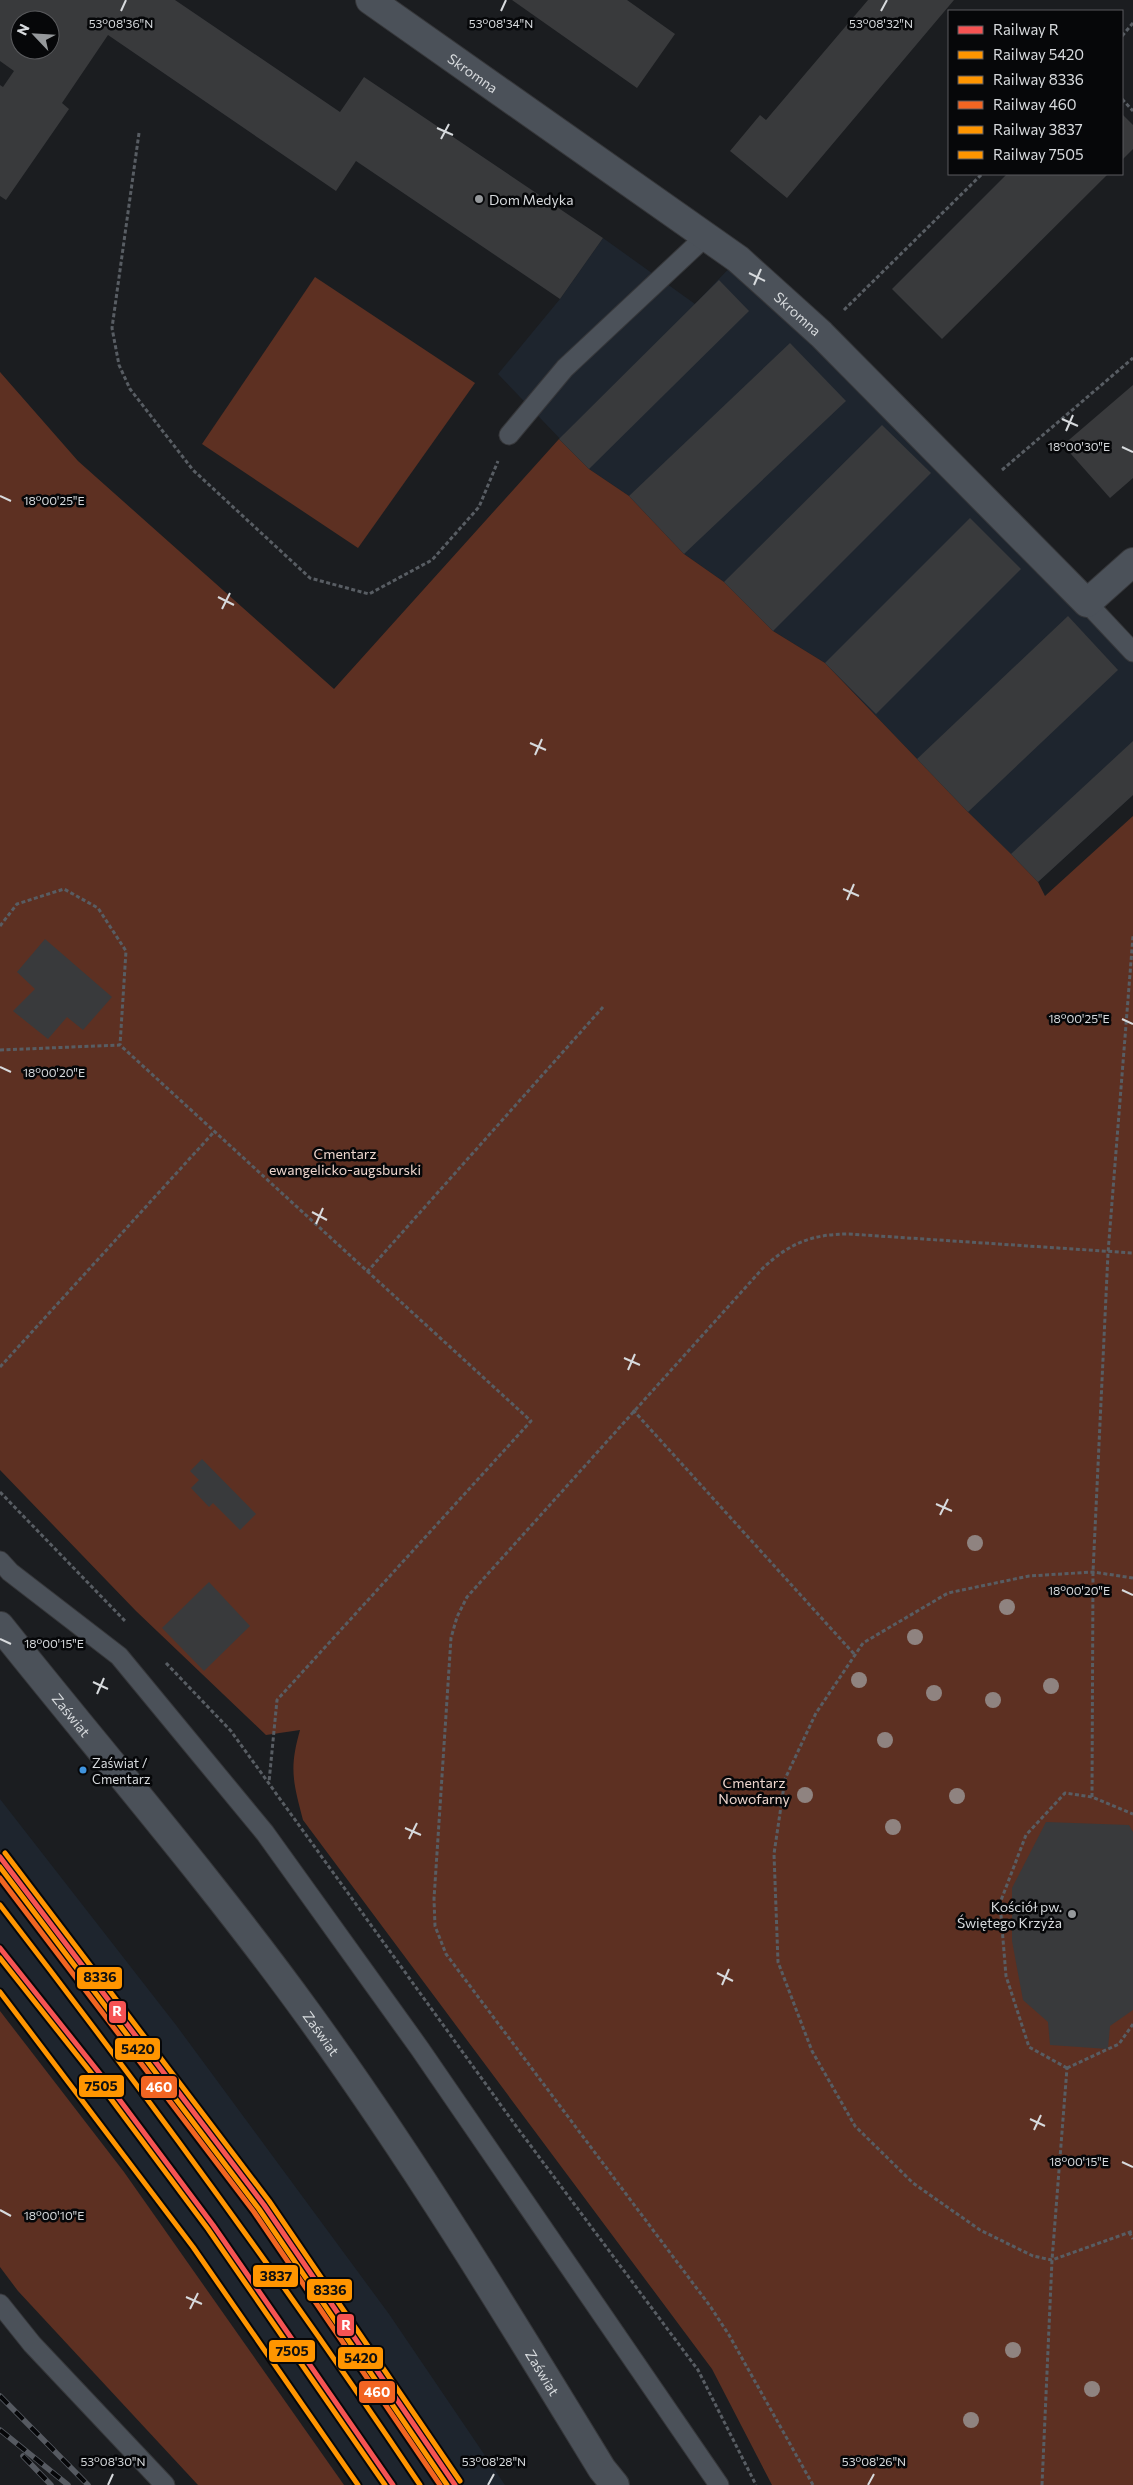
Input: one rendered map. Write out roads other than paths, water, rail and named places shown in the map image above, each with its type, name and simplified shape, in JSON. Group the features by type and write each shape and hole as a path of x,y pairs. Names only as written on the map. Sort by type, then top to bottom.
{"street":[{"name":"Skromna","path":"370,0 738,260 821,334 1087,603"},
{"path":"1087,603 1133,562"},
{"name":"Zaświat","path":"0,1626 222,1903 360,2086 484,2276 608,2480"}],"lane":[{"path":"509,435 565,368 705,236"},
{"path":"1087,603 1133,652"},
{"path":"0,1561 10,1572 120,1656 265,1833 420,2049 719,2485"},
{"path":"0,2304 32,2344 165,2485"}],"railway":[{"path":"0,2396 88,2485"},
{"path":"0,2430 68,2485"},
{"path":"23,2456 51,2485"}],"rail line":[{"name":"8336","path":"5,1853 269,2201 460,2481"},
{"name":"R","path":"0,1857 264,2205 455,2485"},
{"name":"5420","path":"0,1867 259,2209 447,2485"},
{"name":"460","path":"0,1878 254,2212 440,2485"},
{"name":"3837","path":"0,1905 109,2047 215,2191 319,2337 420,2485"},
{"name":"R","path":"0,1948 101,2075 213,2225 393,2485"},
{"name":"7505","path":"0,1958 96,2079 208,2229 385,2485"},
{"name":"5420","path":"0,1992 193,2247 358,2485"}],"place":[{"name":"Dom Medyka","path":"479,199"},
{"name":"Zaświat / Cmentarz","path":"83,1770"},
{"name":"Kościół pw. Świętego Krzyża","path":"1072,1914"}],"park label":[{"name":"Cmentarz ewangelicko-augsburski","path":"345,1162"},
{"name":"Cmentarz Nowofarny","path":"754,1790"}]}
